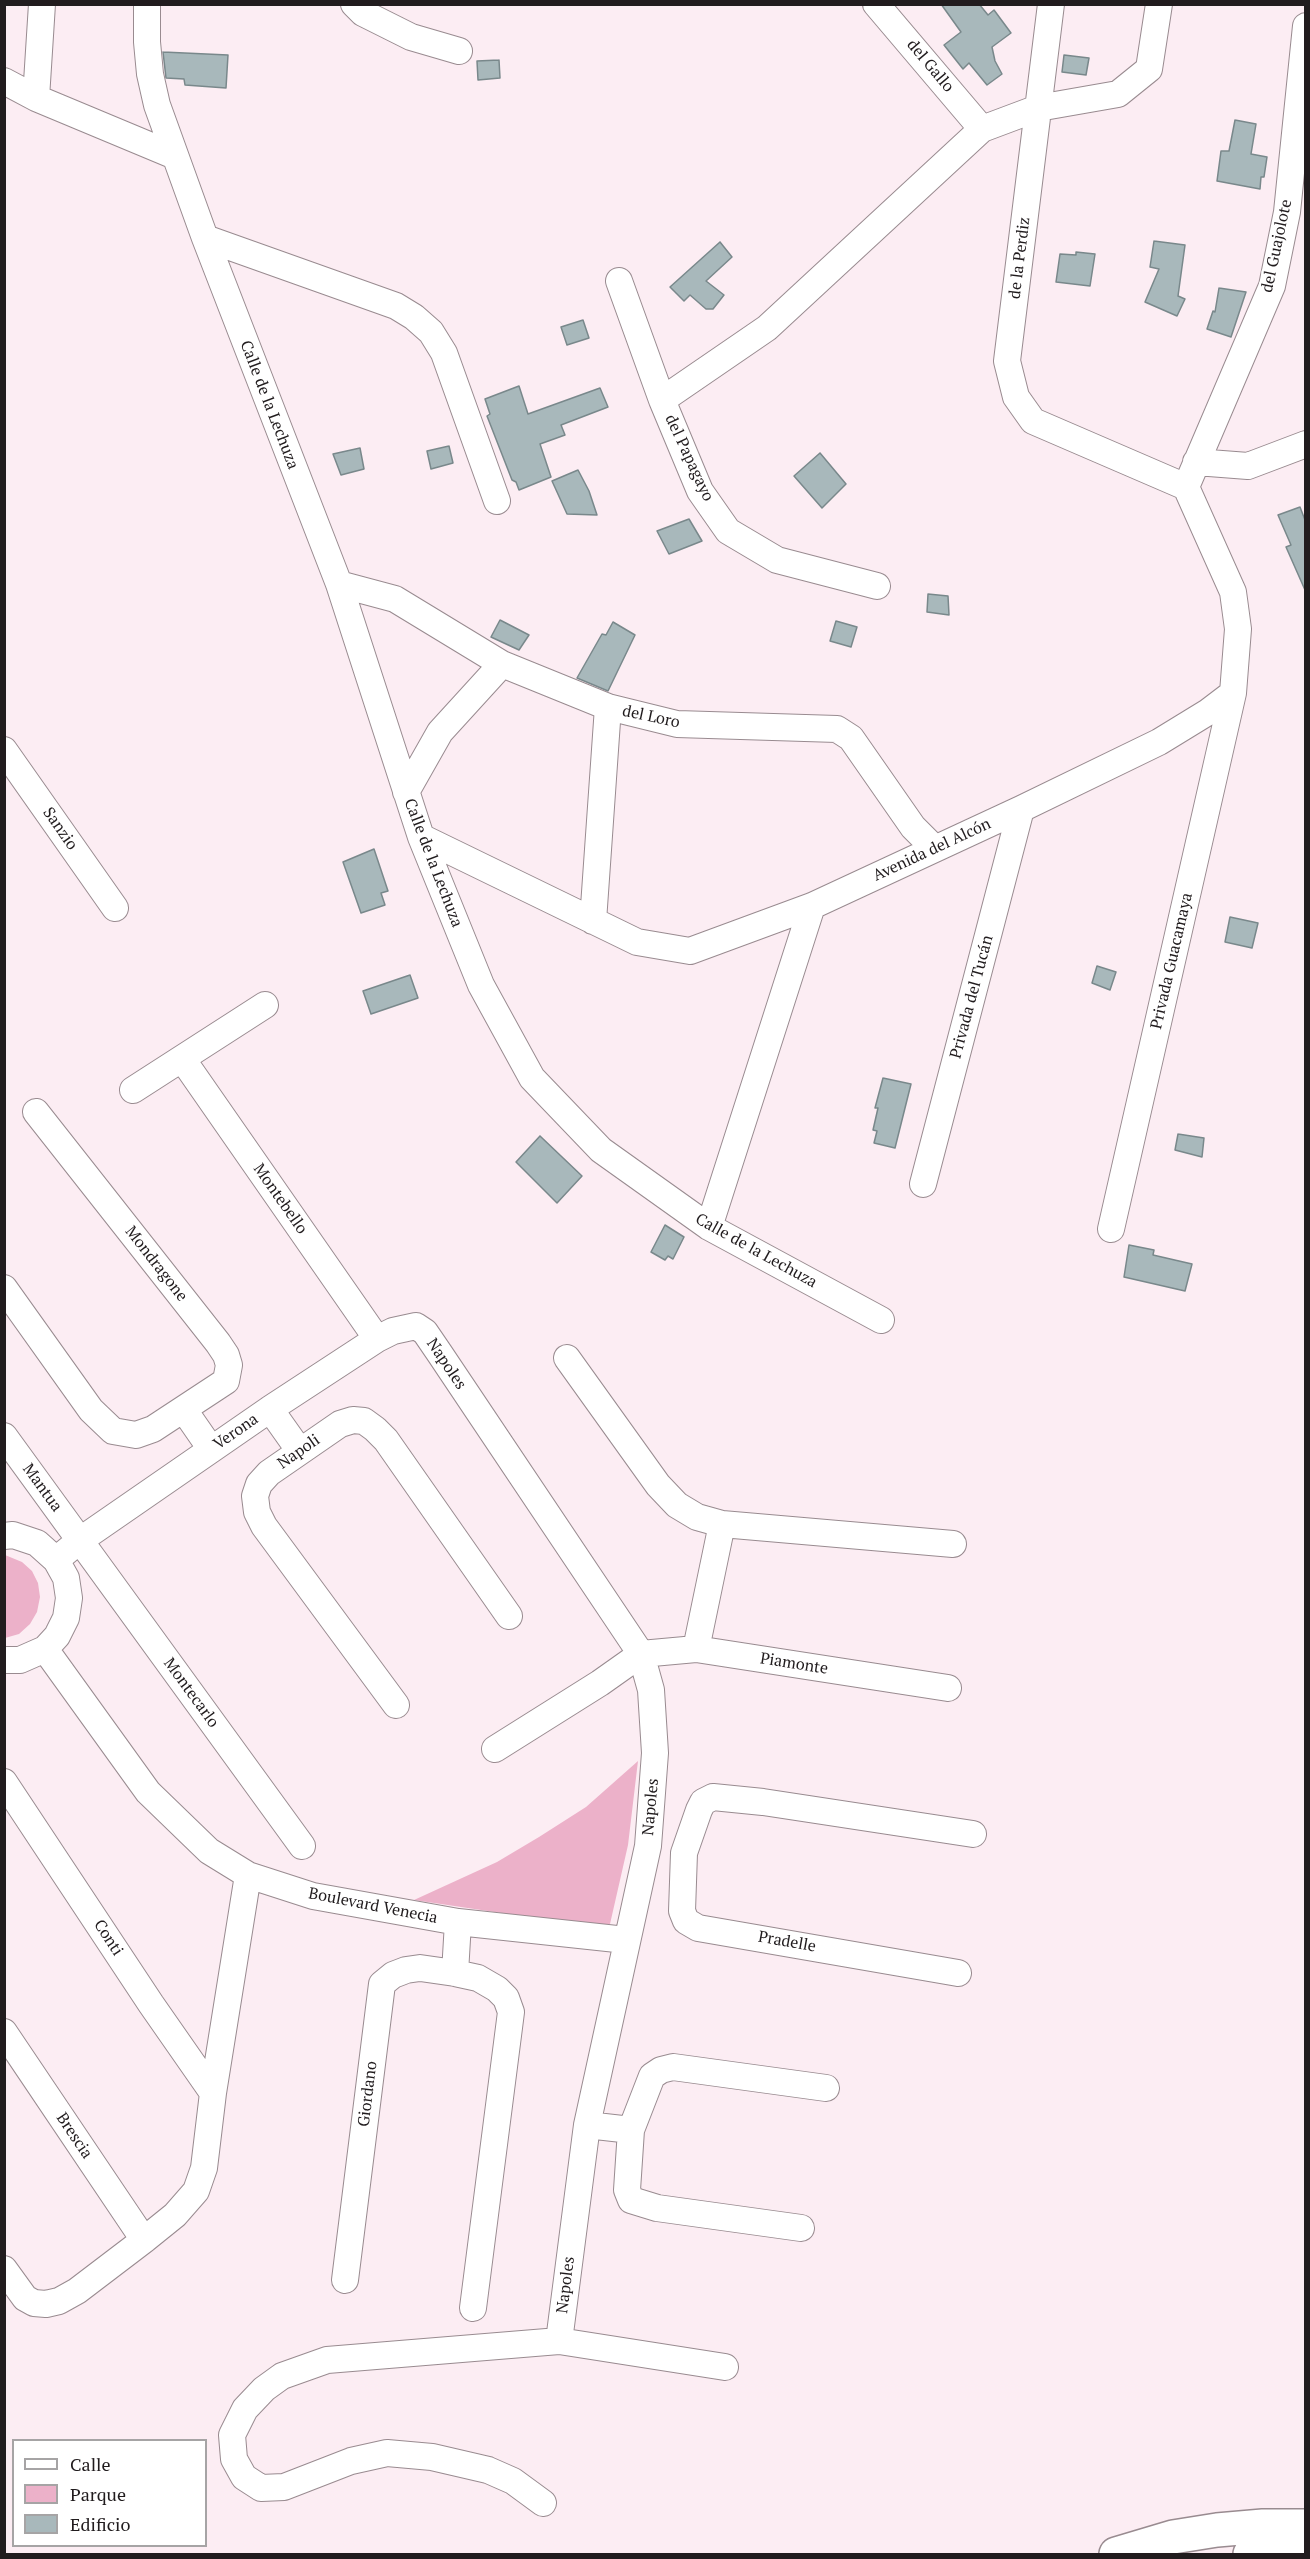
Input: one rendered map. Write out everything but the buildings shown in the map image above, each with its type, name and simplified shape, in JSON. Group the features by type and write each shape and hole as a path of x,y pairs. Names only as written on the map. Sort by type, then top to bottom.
{"main road":[{"path":"1116,2554 1173,2537 1217,2530 1263,2526 1305,2526"},
{"path":"1250,2554 1305,2553"}],"street":[{"path":"36,98 42,4"},
{"name":"Calle de la Lechuza","path":"147,4 150,74 158,105 204,238 339,584 421,837 481,985 532,1078 601,1150 709,1227 881,1320"},
{"path":"354,4 363,14 411,37 459,51"},
{"name":"del Gallo","path":"876,4 982,129"},
{"path":"1038,108 1051,4"},
{"path":"662,400 767,328 982,129 1038,108 1118,94 1149,69 1159,4"},
{"name":"del Guajolote","path":"1186,487 1272,286 1287,212 1305,26"},
{"path":"4,81 36,98 176,156"},
{"name":"de la Perdiz","path":"1038,108 1007,361 1016,397 1033,421 1186,487"},
{"path":"204,238 396,306 414,317 431,332 444,353 497,501"},
{"name":"del Papagayo","path":"619,282 662,400 700,491 728,531 777,560 878,586"},
{"path":"1196,462 1248,466 1305,444"},
{"path":"1186,487 1233,592 1238,629 1233,693"},
{"name":"del Loro","path":"339,584 395,599 502,664 608,707 677,724 837,729 851,738 914,827 934,848"},
{"path":"406,792 440,732 502,664"},
{"name":"Avenida del Alcón","path":"421,837 637,942 690,951 812,906 1021,809 1159,742 1208,712 1233,693"},
{"name":"Privada Guacamaya","path":"1111,1229 1233,693"},
{"path":"593,921 608,707"},
{"name":"Sanzio","path":"4,750 115,908"},
{"name":"Privada del Tucán","path":"923,1184 1021,809"},
{"path":"709,1227 812,906"},
{"path":"133,1090 183,1060 265,1005"},
{"name":"Montebello","path":"183,1060 377,1339"},
{"name":"Mondragone","path":"36,1112 226,1355 229,1373 226,1381 184,1410"},
{"path":"4,1288 91,1410 113,1431 136,1435 153,1429 184,1410 212,1449"},
{"name":"Verona","path":"56,1560 79,1541 270,1409 377,1339 405,1327 416,1326 424,1332"},
{"name":"Napoles","path":"424,1332 641,1654 651,1690 656,1753 648,1846 587,2125 559,2341"},
{"path":"567,1358 635,1455 677,1505 697,1517 722,1524 953,1544"},
{"path":"270,1409 299,1450"},
{"name":"Napoli","path":"396,1705 274,1543 257,1512 255,1496 259,1484 269,1473 299,1450 340,1424 353,1420 364,1421 375,1428 386,1440 509,1616"},
{"name":"Mantua","path":"4,1436 79,1541"},
{"path":"696,1648 722,1524"},
{"path":"4,1536 14,1535 37,1543 56,1560 66,1578 69,1598 66,1618 57,1636 45,1649 20,1660 4,1660"},
{"name":"Montecarlo","path":"79,1541 302,1846"},
{"name":"Piamonte","path":"641,1654 696,1648 948,1688"},
{"name":"Boulevard Venecia","path":"45,1649 148,1792 209,1851 248,1875 313,1896 458,1922 626,1940"},
{"path":"495,1749 600,1683 641,1654"},
{"name":"Conti","path":"4,1782 151,2004 213,2093"},
{"name":"Pradelle","path":"958,1973 698,1928 686,1922 682,1911 684,1853 703,1802 713,1797 763,1802 973,1834"},
{"path":"648,1846 684,1853"},
{"path":"4,2269 25,2298 34,2303 46,2304 59,2301 77,2291 144,2240 175,2215 196,2191 204,2168 213,2093 248,1875"},
{"path":"455,1973 458,1922"},
{"name":"Giordano","path":"345,2280 382,1984 393,1975 405,1970 420,1968 478,1978 497,1989 506,1998 511,2012 473,2308"},
{"name":"Brescia","path":"4,2032 144,2240"},
{"path":"801,2228 657,2208 631,2200 627,2190 631,2130 652,2076 661,2070 673,2067 826,2088"},
{"path":"587,2125 631,2130"},
{"path":"543,2503 513,2481 488,2470 432,2457 387,2453 351,2461 284,2487 261,2488 244,2477 234,2459 232,2435 244,2409 264,2389 282,2376 327,2360 559,2341 725,2367"}],"green space":[{"path":"5,1555 22,1562 32,1571 38,1583 40,1597 37,1612 30,1624 19,1634 5,1638"},
{"path":"638,1761 628,1845 610,1924 602,1928 414,1900 497,1862 539,1837 586,1807"}]}
